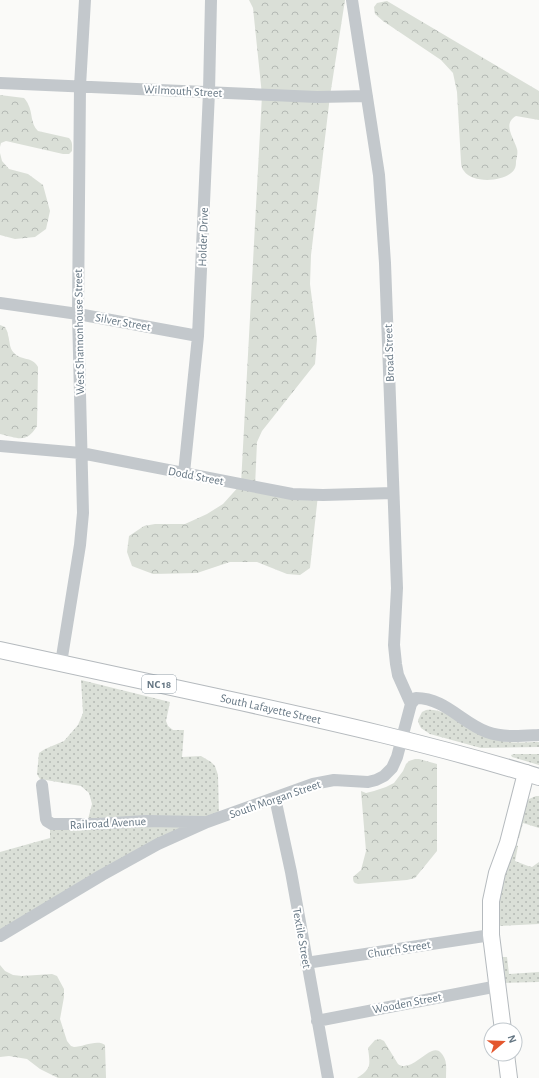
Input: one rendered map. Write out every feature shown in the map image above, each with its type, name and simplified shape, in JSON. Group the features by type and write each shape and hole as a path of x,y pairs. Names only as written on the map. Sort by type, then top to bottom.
{"main road":[{"name":"South Lafayette Street","path":"0,650 402,738 535,775"},
{"path":"502,1022 491,935 491,908 493,891 497,873 535,775"},
{"path":"507,1062 509,1078"}],"street":[{"name":"West Shannonhouse Street","path":"61,663 81,537 83,513 78,314 80,86 85,0"},
{"name":"Holder Drive","path":"184,473 198,336 209,92 211,0"},
{"name":"Broad Street","path":"352,0 379,174 385,263 397,588 394,645 398,675 411,704"},
{"name":"Wilmouth Street","path":"0,83 317,97 367,96"},
{"name":"Silver Street","path":"0,303 78,314 198,336"},
{"name":"Dodd Street","path":"0,446 81,453 292,494 324,495 393,493"},
{"path":"411,704 418,698 434,701 486,732 512,736 539,736"},
{"name":"South Morgan Street","path":"0,936 102,875 158,844 208,822 323,782 334,780 368,782 380,778 387,774 392,768 397,757 411,704"},
{"name":"Railroad Avenue","path":"42,785 46,819 52,824 96,824 146,821 208,822"},
{"name":"Textile Street","path":"275,798 328,1078"},
{"name":"Church Street","path":"306,963 491,935"},
{"name":"Wooden Street","path":"317,1021 498,986"}],"green space":[{"path":"249,0 345,0 330,96 311,255 310,284 317,339 315,364 262,431 257,442 255,487 318,495 310,568 300,575 287,574 257,562 230,562 197,573 153,574 132,566 127,552 129,536 144,526 155,524 185,524 207,514 223,504 241,484 262,95 253,8"},
{"path":"387,1 539,91 539,120 516,116 510,123 509,127 517,152 515,168 510,174 497,179 481,180 468,175 463,170 461,163 457,92 453,73 441,60 375,14 374,7 377,3"},
{"path":"0,95 24,98 30,107 35,128 38,131 69,138 72,143 72,151 69,154 63,154 6,141 1,143 0,147"},
{"path":"0,153 2,161 9,169 28,174 43,185 50,211 46,229 35,237 15,239 0,235"},
{"path":"0,325 5,327 8,333 12,351 20,357 33,361 38,367 37,426 29,435 21,438 0,434"},
{"path":"81,680 170,702 166,721 168,726 173,730 184,730 182,757 201,756 215,766 218,775 219,818 207,822 0,936 0,852 50,838 50,830 65,825 87,823 92,804 89,793 81,786 40,779 37,774 39,753 64,741 78,725 83,713"},
{"path":"426,710 443,712 453,716 499,740 513,742 539,742 539,747 481,748 430,734 421,728 418,720 422,712"},
{"path":"539,754 539,765 512,757 511,755"},
{"path":"415,759 437,764 437,851 415,878 358,884 354,881 353,877 361,870 366,851 361,791 366,793 394,783 403,771 406,764"},
{"path":"539,796 539,828 523,823 519,838 517,838 527,801"},
{"path":"515,845 518,846 515,861 532,867 539,862 539,924 497,926 499,884"},
{"path":"498,957 507,957 509,974 539,972 539,982 502,983"},
{"path":"0,965 5,971 13,975 22,976 52,974 57,976 64,989 60,1019 67,1041 74,1047 94,1043 102,1043 105,1045 106,1078 58,1078 40,1069 27,1059 9,1056 0,1057"},
{"path":"380,1039 384,1041 398,1064 402,1066 415,1062 428,1053 436,1050 439,1051 445,1060 446,1078 357,1078 368,1069 368,1048 375,1040"}]}
